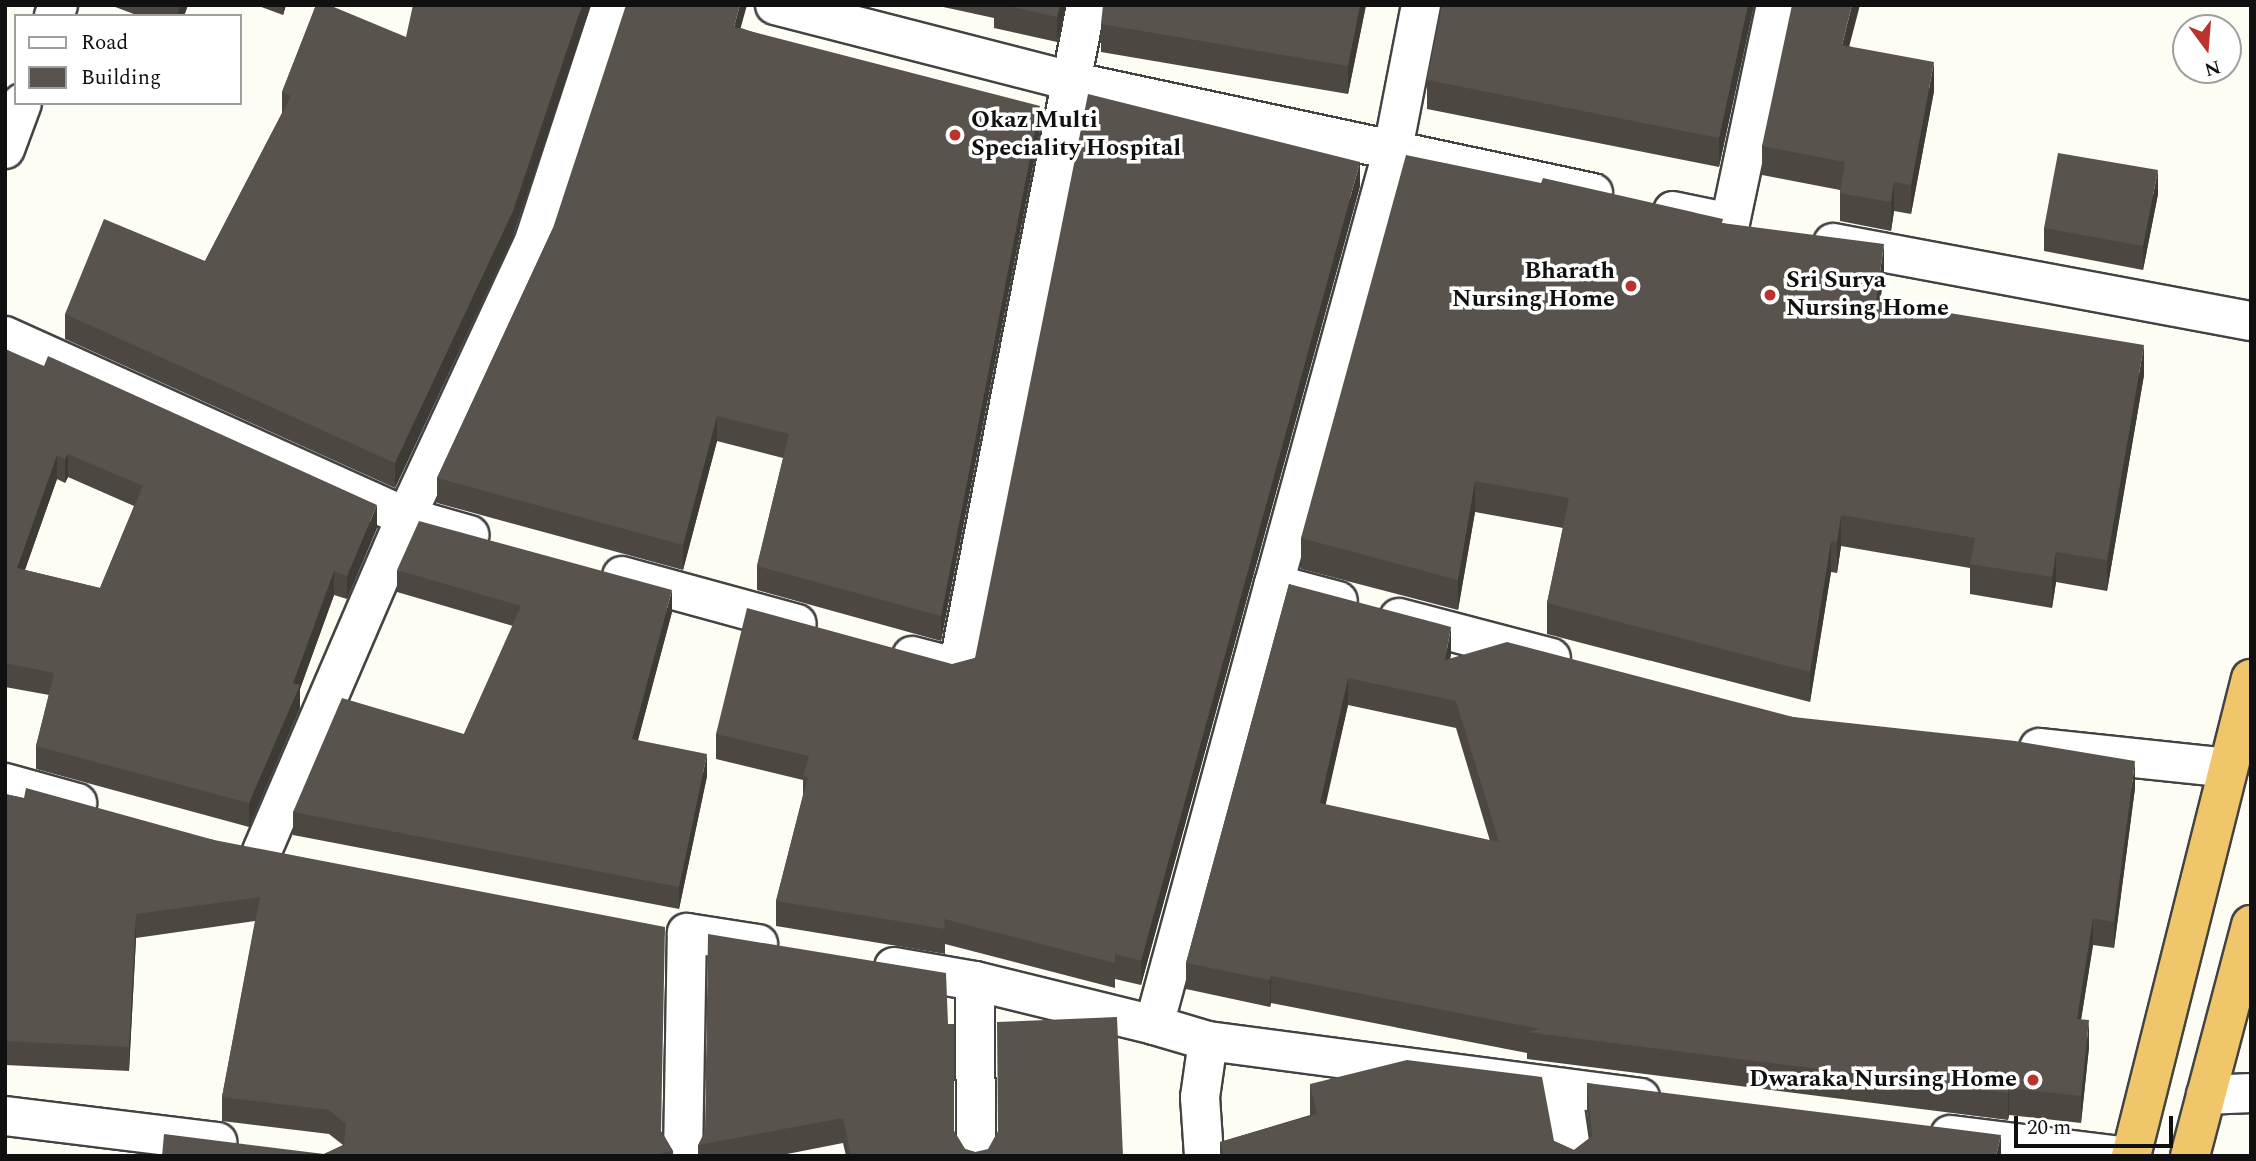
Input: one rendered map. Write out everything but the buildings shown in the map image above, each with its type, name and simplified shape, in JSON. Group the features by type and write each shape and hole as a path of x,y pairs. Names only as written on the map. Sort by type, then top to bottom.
{"highway":[{"path":"2132,1156 2251,679"},
{"path":"2190,1156 2251,925"}],"street":[{"path":"304,859 246,848 406,517 533,244 611,5"},
{"path":"775,5 1070,81 1730,223 2251,321"},
{"path":"877,646 958,668 1086,5"},
{"path":"1154,1025 1392,149 1421,5"},
{"path":"1730,223 1776,5"},
{"path":"5,149 21,105"},
{"path":"5,336 406,517 500,543"},
{"path":"581,565 837,635"},
{"path":"1273,584 1583,666"},
{"path":"2006,745 2228,768"},
{"path":"5,783 111,813"},
{"path":"646,925 799,951"},
{"path":"683,1156 687,933"},
{"path":"853,960 975,981 1208,1041 1671,1101"},
{"path":"975,981 976,1156"},
{"path":"1204,1156 1200,1097 1208,1041"},
{"path":"1562,1088 1572,1156"},
{"path":"2206,1095 2251,1093"},
{"path":"5,1116 246,1146"},
{"path":"1917,1131 2121,1156"}],"place":[{"name":"Okaz Multi Speciality Hospital","path":"955,135"},
{"name":"Bharath Nursing Home","path":"1631,286"},
{"name":"Sri Surya Nursing Home","path":"1770,295"},
{"name":"Dwaraka Nursing Home","path":"2033,1080"}]}
